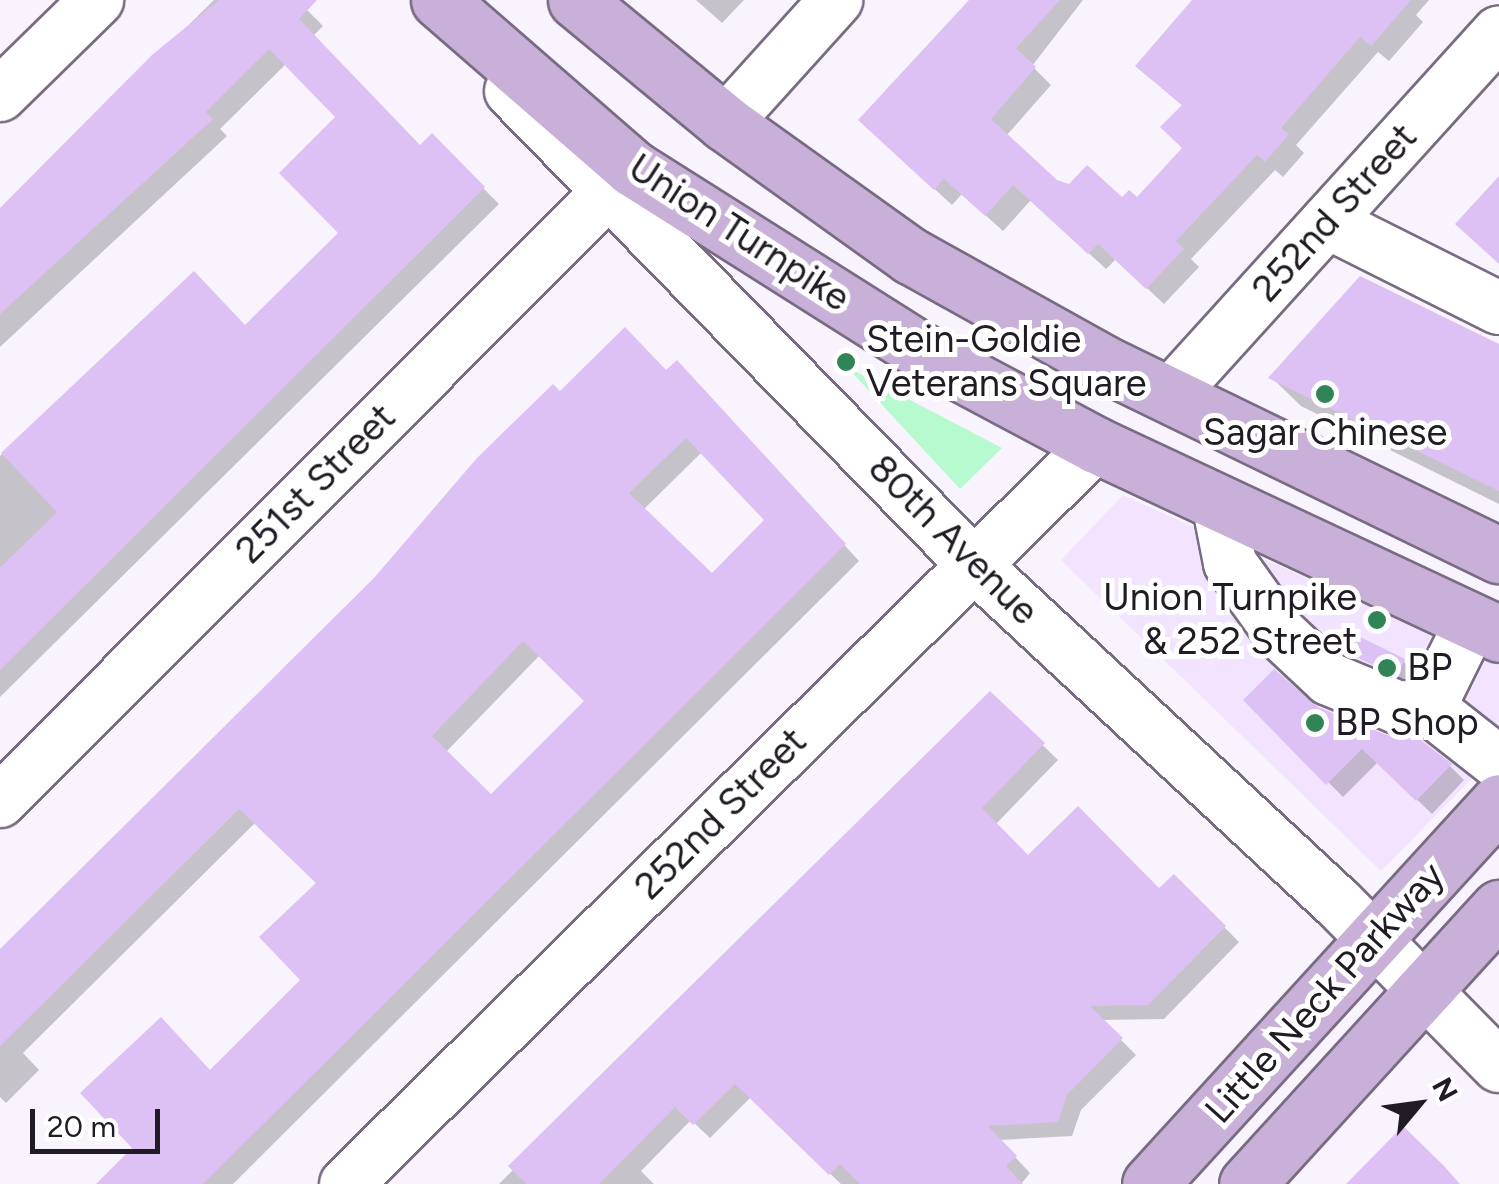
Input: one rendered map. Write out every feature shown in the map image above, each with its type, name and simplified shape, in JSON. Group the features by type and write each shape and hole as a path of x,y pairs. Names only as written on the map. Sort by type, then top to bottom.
{"main road":[{"name":"Union Turnpike","path":"439,0 620,179 936,360 1096,446 1486,628"},
{"name":"Union Turnpike","path":"576,0 725,122 911,256 1004,312 1499,554"},
{"name":"Little Neck Parkway","path":"1150,1184 1499,802"},
{"name":"Little Neck Parkway","path":"1247,1184 1499,908"}],"street":[{"path":"0,94 97,0"},
{"name":"80th Avenue","path":"422,0 620,179 973,564 1375,938 1499,1066"},
{"path":"725,122 836,0"},
{"name":"252nd Street","path":"1171,394 1499,32"},
{"name":"251st Street","path":"0,801 620,179"},
{"path":"1327,222 1499,308"},
{"name":"252nd Street","path":"346,1184 1096,446"},
{"path":"1218,502 1230,563 1280,633 1329,679 1397,707 1430,708 1499,763"},
{"path":"1430,708 1486,628"}],"shaded area":[{"path":"1123,495 1499,666 1499,751 1381,871 1061,560"}],"green space":[{"path":"847,367 1002,448 960,489"}],"building":[{"path":"219,0 317,0 299,19 420,145 432,133 485,187 0,670 0,568 57,512 1,453 194,271 245,325 338,233 279,173 335,117 269,49 206,112 213,119 0,314 0,208 152,55"},
{"path":"969,0 1060,0 1016,48 1036,67 991,119 1057,180 1069,184 1087,165 1122,197 1129,190 1137,197 1182,148 1160,127 1182,105 1135,66 1192,0 1411,0 1371,46 1360,37 1281,128 1289,134 1265,162 1257,155 1176,241 1184,249 1146,289 1098,244 1088,254 1013,185 985,216 944,179 934,190 858,120"},
{"path":"1499,176 1499,264 1455,224"},
{"path":"1360,276 1499,344 1499,491 1268,378"},
{"path":"625,327 666,370 677,360 846,544 203,1184 96,1184 132,1148 80,1093 161,1017 210,1070 300,980 259,937 316,883 239,809 0,1046 0,949 374,578 477,458 553,384 560,391","holes":["686,438 764,520 712,573 629,493","523,641 584,701 491,794 432,736"]},
{"path":"1342,628 1405,659 1397,675 1346,653 1335,643"},
{"name":"BP Shop","path":"1274,669 1318,707 1386,735 1418,738 1452,764 1416,801 1362,749 1326,785 1243,700"},
{"path":"990,691 1045,743 982,808 1028,855 1078,806 1159,888 1174,874 1226,926 1148,1005 1090,1006 1123,1038 1067,1095 1058,1122 988,1126 1017,1156 1006,1166 1023,1184 860,1184 840,1164 829,1175 735,1084 693,1125 675,1107 599,1184 526,1184 508,1166"},
{"path":"1403,1126 1460,1184 1346,1184"}],"place":[{"name":"Stein-Goldie Veterans Square","path":"846,362"},
{"name":"Sagar Chinese","path":"1325,394"},
{"name":"Union Turnpike & 252 Street","path":"1377,620"},
{"name":"BP","path":"1387,668"},
{"name":"BP Shop","path":"1315,723"}]}
